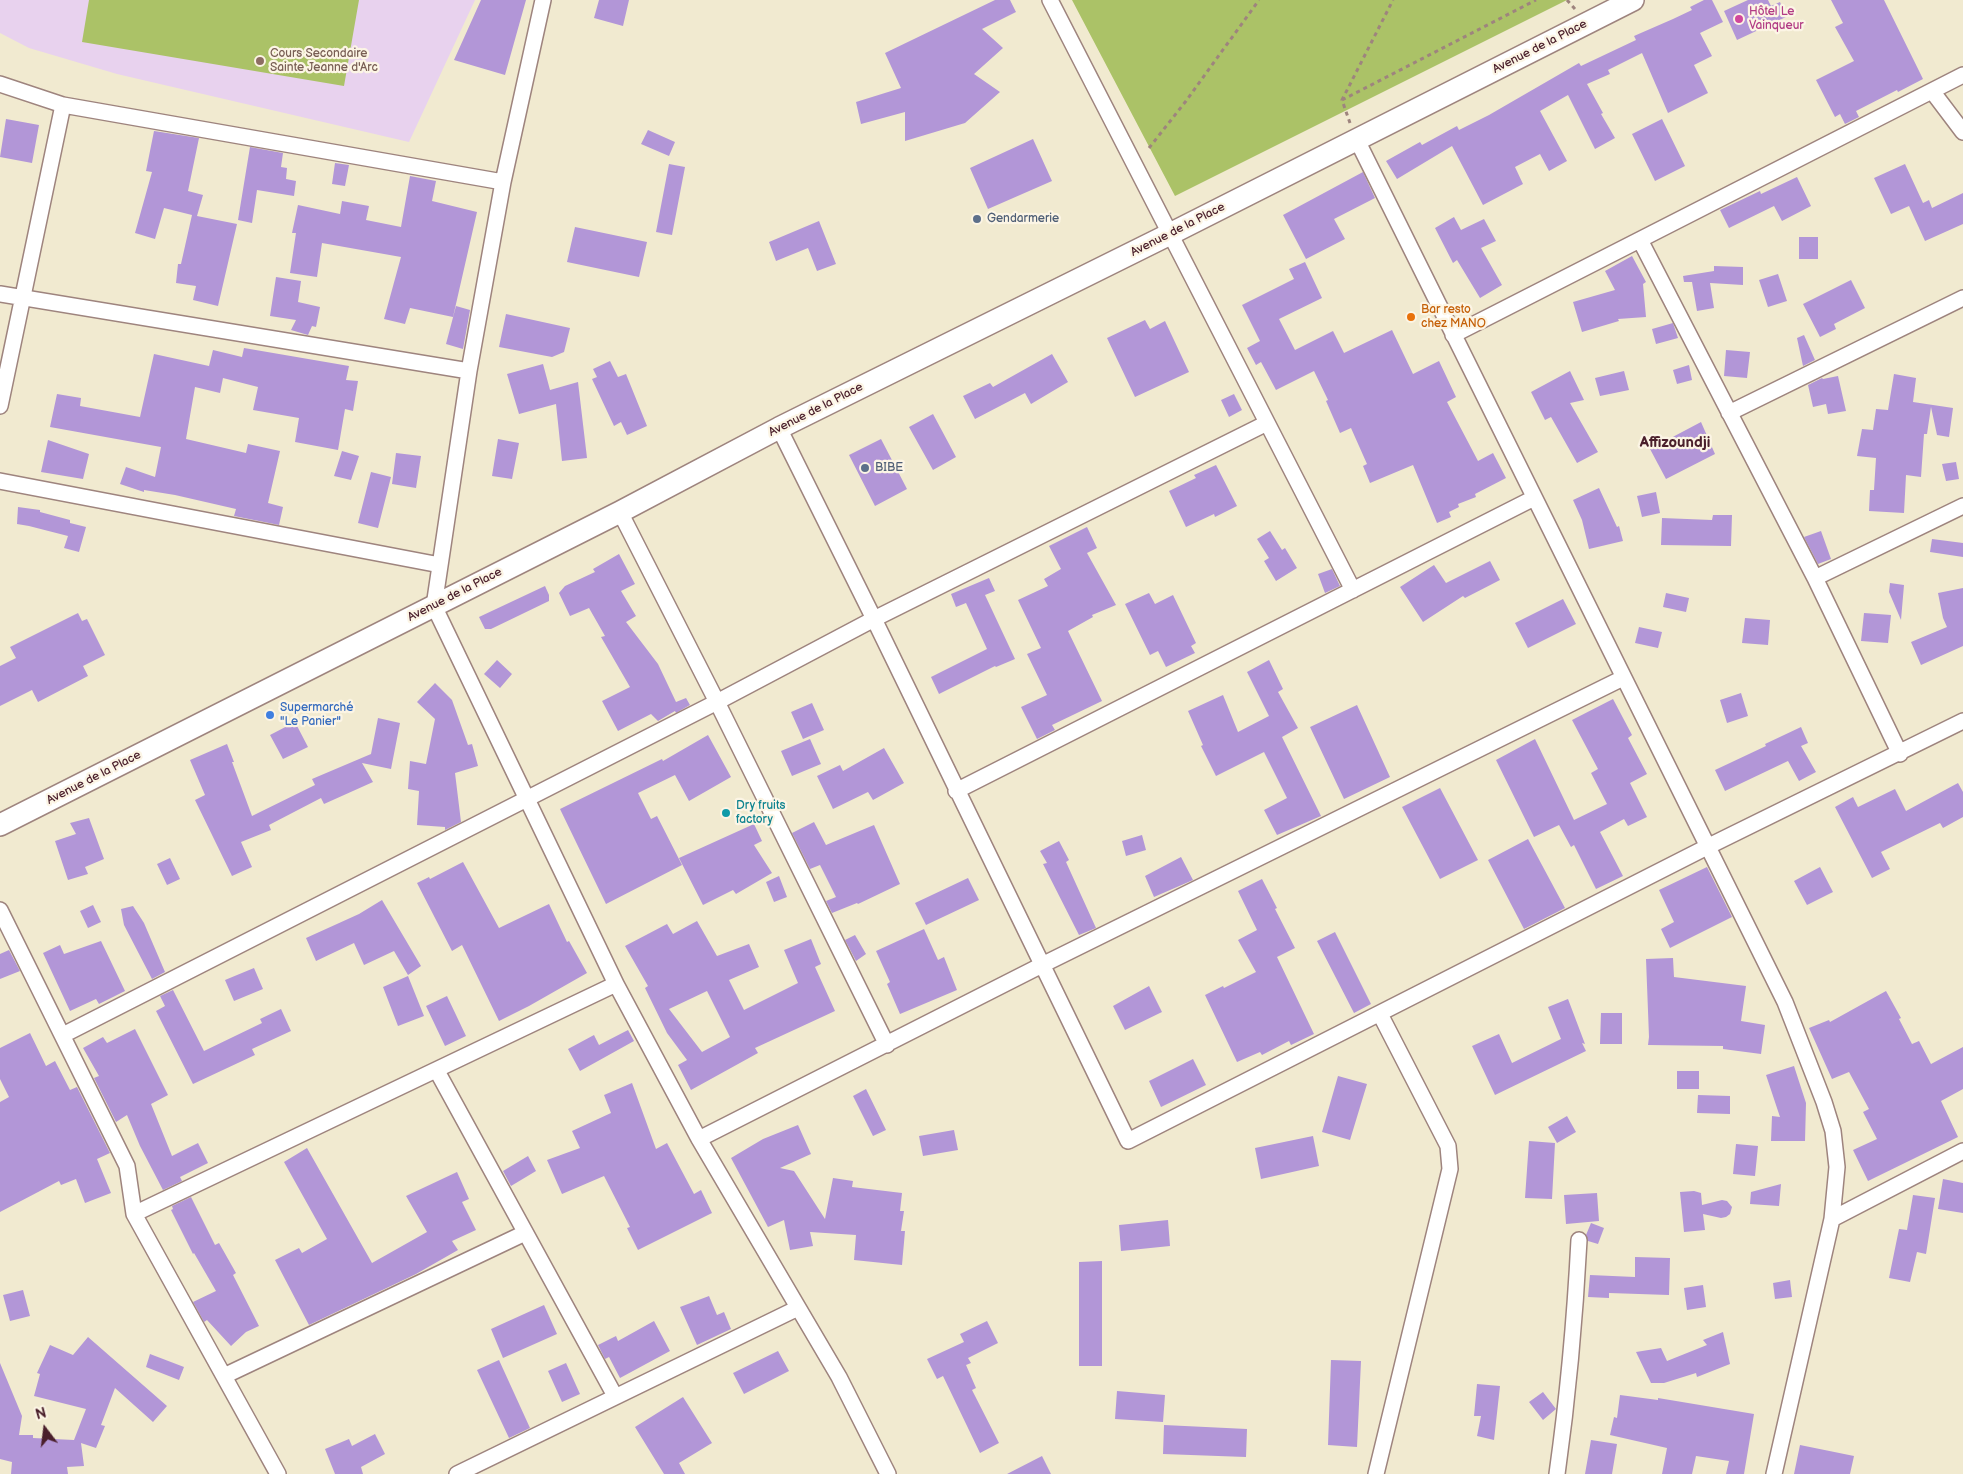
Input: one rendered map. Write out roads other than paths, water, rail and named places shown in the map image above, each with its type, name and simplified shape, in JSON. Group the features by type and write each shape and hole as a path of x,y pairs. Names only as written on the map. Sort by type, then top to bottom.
{"street":[{"path":"543,0 503,182 469,371 434,606 616,984 699,1139 839,1377 888,1474"},
{"path":"1050,0 1353,590"},
{"name":"Avenue de la Place","path":"0,825 620,512 779,428 1170,234 1634,0"},
{"path":"1453,336 1963,75"},
{"path":"0,84 63,105 503,182"},
{"path":"1932,91 1963,132"},
{"path":"0,406 63,105"},
{"path":"1357,140 1785,1002 1824,1102 1833,1131 1837,1166 1832,1219 1774,1474"},
{"path":"1640,240 1815,578 1900,754"},
{"path":"0,294 469,371"},
{"path":"1730,413 1963,298"},
{"path":"63,1035 528,799 874,619 1267,422"},
{"path":"779,428 1128,1141 1708,847 1900,754 1963,721"},
{"path":"0,481 440,565"},
{"path":"956,791 1534,498"},
{"path":"1815,578 1963,506"},
{"path":"620,512 717,702 887,1045"},
{"path":"699,1139 1042,965 1623,678"},
{"path":"0,910 126,1166 134,1214 278,1474"},
{"path":"134,1214 438,1071 616,984"},
{"path":"1376,1474 1450,1169 1448,1146 1380,1014"},
{"path":"438,1071 615,1396"},
{"path":"1832,1219 1963,1151"},
{"path":"224,1376 525,1233"},
{"path":"1557,1474 1576,1303 1579,1240"},
{"path":"457,1474 798,1308"}],"place":[{"name":"Hôtel Le Vainqueur","path":"1739,19"},
{"name":"Cours Secondaire Sainte Jeanne d'Arc","path":"260,61"},
{"name":"Gendarmerie","path":"977,219"},
{"name":"Bar resto chez MANO","path":"1411,317"},
{"name":"BIBE","path":"865,468"},
{"name":"Supermarché \"Le Panier\"","path":"270,715"},
{"name":"Dry fruits factory","path":"726,813"}],"district":[{"name":"Affizoundji","path":"1675,443"}]}
